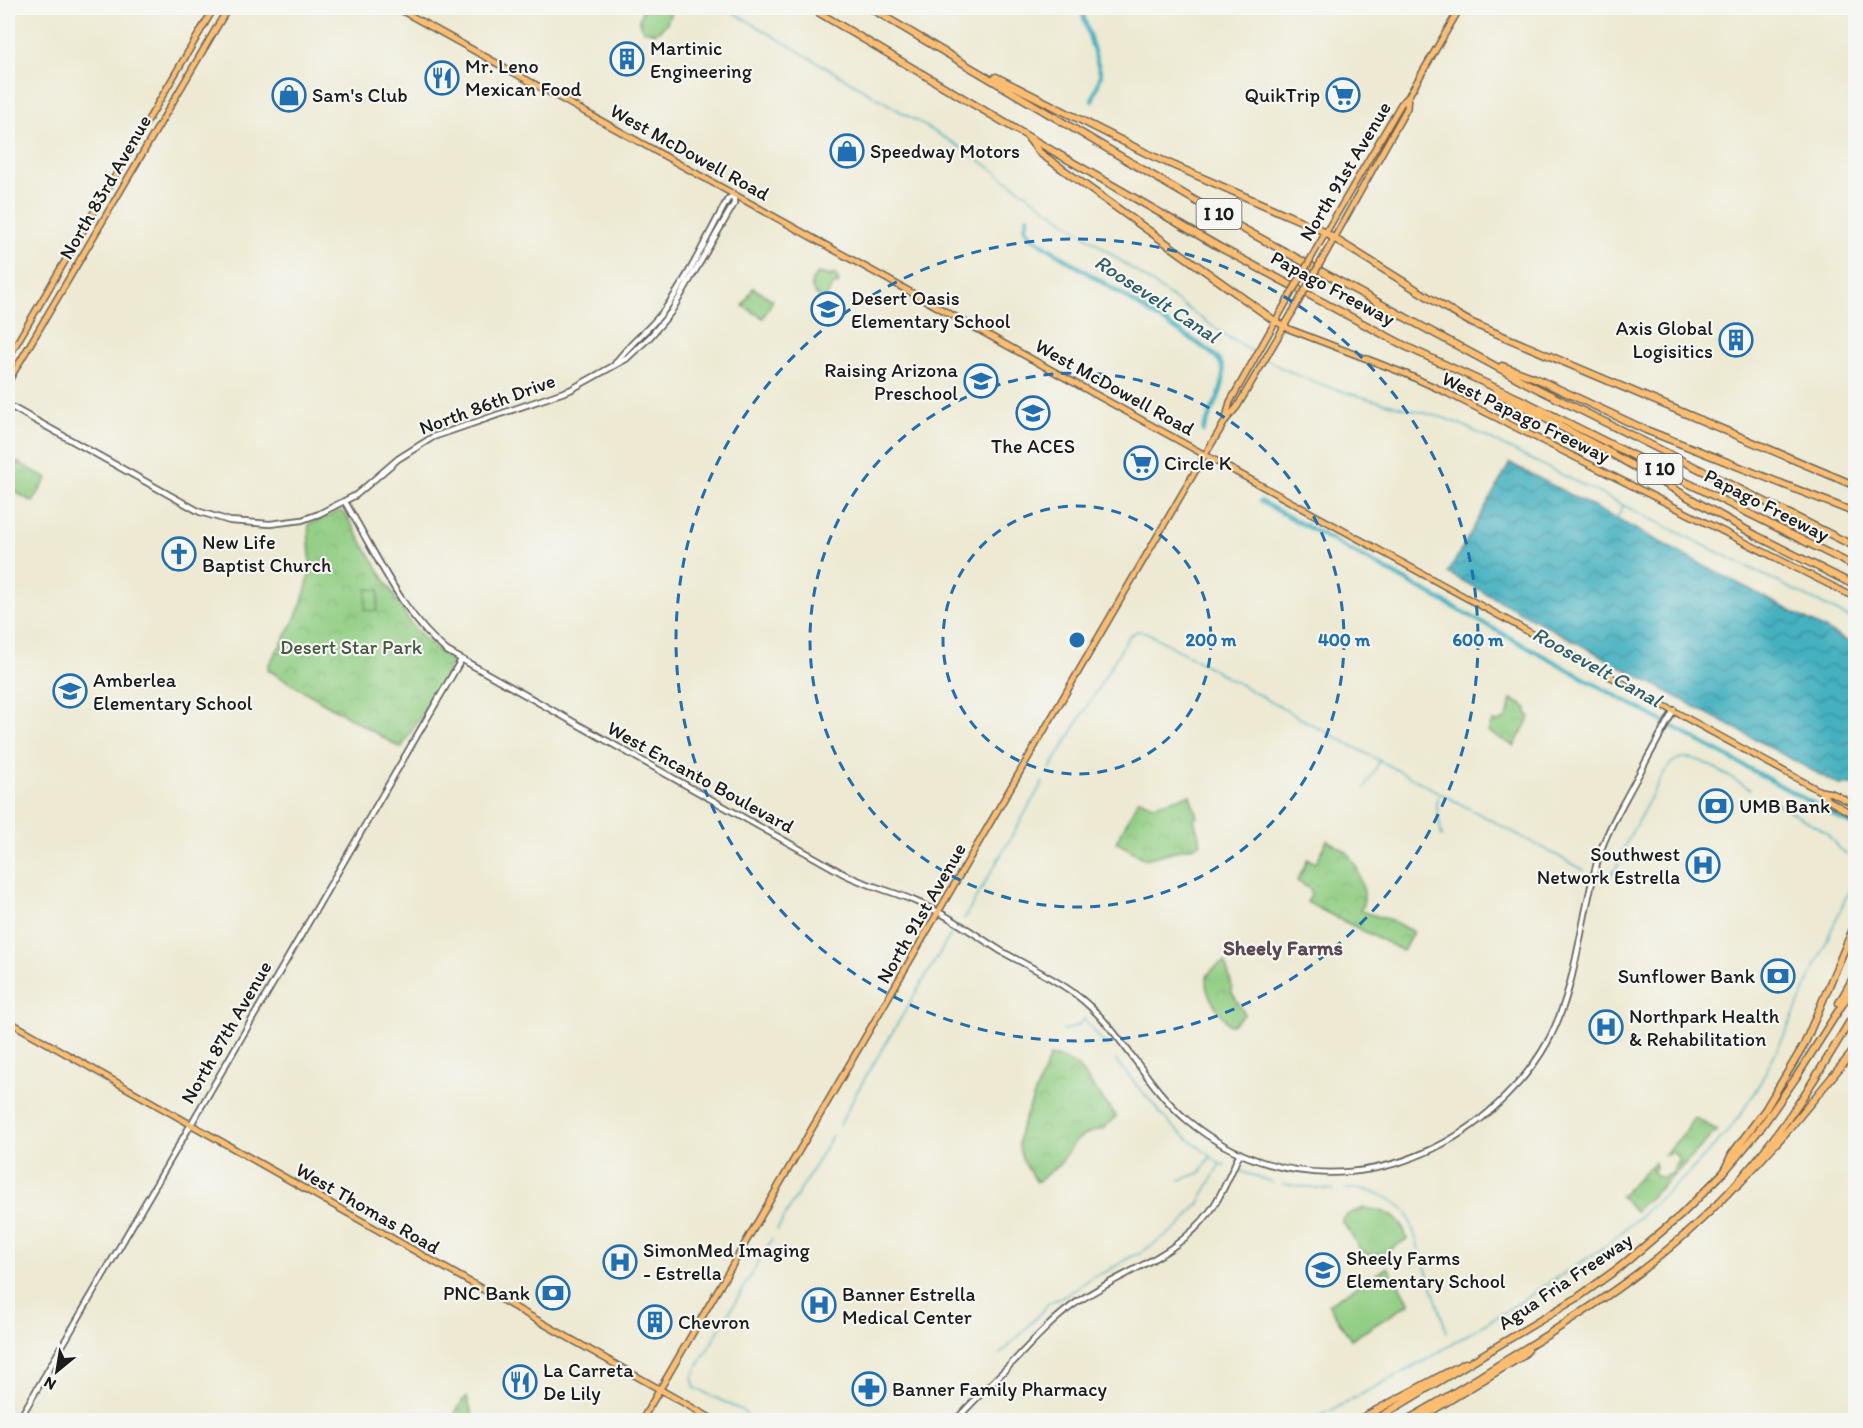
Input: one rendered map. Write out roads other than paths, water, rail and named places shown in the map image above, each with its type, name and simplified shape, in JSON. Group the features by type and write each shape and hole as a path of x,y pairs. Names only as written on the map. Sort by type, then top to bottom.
{"highway":[{"name":"Papago Freeway","path":"811,8 1221,248 1409,348 1524,401 1856,567"},
{"name":"Papago Freeway","path":"870,8 1238,226 1532,386 1856,547"},
{"path":"962,61 1150,154 1335,237 1425,296 1472,323 1856,486"},
{"path":"1027,136 1040,153 1275,321"},
{"path":"1482,358 1535,378 1646,430 1856,513"},
{"path":"1471,378 1741,527 1856,586"},
{"path":"1723,1173 1732,1154 1776,1094 1804,1044 1856,922"},
{"path":"1832,1020 1856,973"},
{"path":"1832,1020 1856,983"},
{"name":"Agua Fria Freeway","path":"1407,1420 1579,1316 1638,1274 1681,1239 1729,1191 1791,1114 1856,1011"},
{"name":"Agua Fria Freeway","path":"1375,1420 1563,1307 1620,1268 1681,1215 1748,1146 1832,1020"},
{"path":"1729,1191 1742,1182 1789,1130 1856,1048"},
{"path":"1417,1420 1521,1358 1535,1343"},
{"path":"1358,1420 1458,1364 1474,1360"}],"main road":[{"name":"North 83rd Avenue","path":"8,358 214,8"},
{"name":"North 83rd Avenue","path":"8,382 228,8"},
{"name":"West McDowell Road","path":"397,8 1674,710 1820,791 1828,800 1856,816"},
{"name":"North 91st Avenue","path":"1226,420 1230,402 1325,232 1461,8"},
{"path":"171,80 181,85"},
{"name":"North 91st Avenue","path":"642,1420 1205,454 1273,348 1407,108 1408,98"},
{"name":"West Papago Freeway","path":"1275,321 1285,327 1406,374 1856,598"},
{"name":"West McDowell Road","path":"1820,791 1832,793 1856,805"},
{"name":"West Thomas Road","path":"8,1021 714,1420"}],"street":[{"name":"North 86th Drive","path":"615,364 670,302 728,199 735,195"},
{"name":"North 86th Drive","path":"345,502 364,489 403,455 433,437 570,390 626,359 639,349 675,306 734,204 735,195"},
{"path":"670,302 675,306"},
{"path":"8,405 192,509 222,519 251,524 285,523 319,514 345,502"},
{"name":"West Encanto Boulevard","path":"345,502 410,612 436,642 461,660 844,874 913,900 939,913 1058,983 1083,1000 1112,1030 1157,1090 1177,1111 1206,1134 1240,1153 1280,1167 1318,1173 1372,1170 1407,1161 1435,1149 1470,1128 1503,1099 1539,1057 1549,1041 1562,1010 1591,884 1603,844 1674,710"},
{"name":"North 87th Avenue","path":"18,1420 461,660"},
{"path":"956,1420 1042,1332 1072,1306 1150,1262 1190,1233 1215,1204 1240,1153"}],"water":[{"path":"1510,463 1855,645 1855,785 1839,785 1448,573"}],"waterway":[{"path":"726,8 962,148 1225,335 1255,353"},
{"name":"Roosevelt Canal","path":"1081,8 1101,75 1092,101"},
{"name":"Roosevelt Canal","path":"1028,217 1025,228 1033,238 1199,344 1218,359 1222,367 1222,385 1203,431"},
{"path":"1267,360 1331,388 1444,418 1462,425 1856,621"},
{"name":"Roosevelt Canal","path":"1260,501 1856,827"},
{"path":"1616,520 1623,506"},
{"path":"1050,769 1129,636 1137,631 1146,632 1300,718 1584,870"},
{"path":"1606,874 1611,874 1616,869 1627,841 1662,776 1675,761 1682,758 1697,760 1750,789"},
{"path":"1365,788 1380,760"},
{"path":"964,919 1043,782"},
{"path":"1439,795 1436,802 1442,837"},
{"path":"1769,799 1826,832 1839,849 1846,854"},
{"path":"1313,1420 1426,1360 1522,1301 1604,1247 1686,1176 1729,1130 1760,1083 1786,1032 1856,875"},
{"path":"840,1125 855,1095 951,934"},
{"path":"1063,1031 1079,1025 1084,1019 1107,1047"},
{"path":"1116,1061 1171,1125 1220,1164 1225,1165"},
{"path":"777,1230 832,1136"},
{"path":"1180,1180 1200,1173 1211,1156"},
{"path":"1000,1354 1049,1303 1066,1295 1096,1275 1139,1254 1180,1226 1199,1203 1220,1164"},
{"path":"1240,1171 1272,1182"},
{"path":"1283,1184 1334,1190"},
{"path":"1346,1189 1379,1194 1407,1212 1447,1332"},
{"path":"753,1420 743,1411 695,1388 692,1378 772,1239"}],"place":[{"name":"Martinic Engineering","path":"627,59"},
{"name":"Mr. Leno Mexican Food","path":"442,78"},
{"name":"Sam's Club","path":"289,95"},
{"name":"QuikTrip","path":"1343,95"},
{"name":"Speedway Motors","path":"847,151"},
{"name":"Desert Oasis Elementary School","path":"828,309"},
{"name":"Axis Global Logisitics","path":"1736,340"},
{"name":"Raising Arizona Preschool","path":"981,381"},
{"name":"The ACES","path":"1033,413"},
{"name":"Circle K","path":"1141,463"},
{"name":"New Life Baptist Church","path":"179,554"},
{"name":"Amberlea Elementary School","path":"70,691"},
{"name":"UMB Bank","path":"1716,806"},
{"name":"Southwest Network Estrella","path":"1703,865"},
{"name":"Sunflower Bank","path":"1778,976"},
{"name":"Northpark Health & Rehabilitation","path":"1606,1027"},
{"name":"SimonMed Imaging - Estrella","path":"620,1262"},
{"name":"Sheely Farms Elementary School","path":"1323,1270"},
{"name":"PNC Bank","path":"553,1293"},
{"name":"Banner Estrella Medical Center","path":"819,1305"},
{"name":"Chevron","path":"655,1322"},
{"name":"La Carreta De Lily","path":"520,1382"},
{"name":"Banner Family Pharmacy","path":"869,1389"}],"district":[{"name":"Sheely Farms","path":"1283,948"}],"park label":[{"name":"Desert Star Park","path":"351,647"}]}
